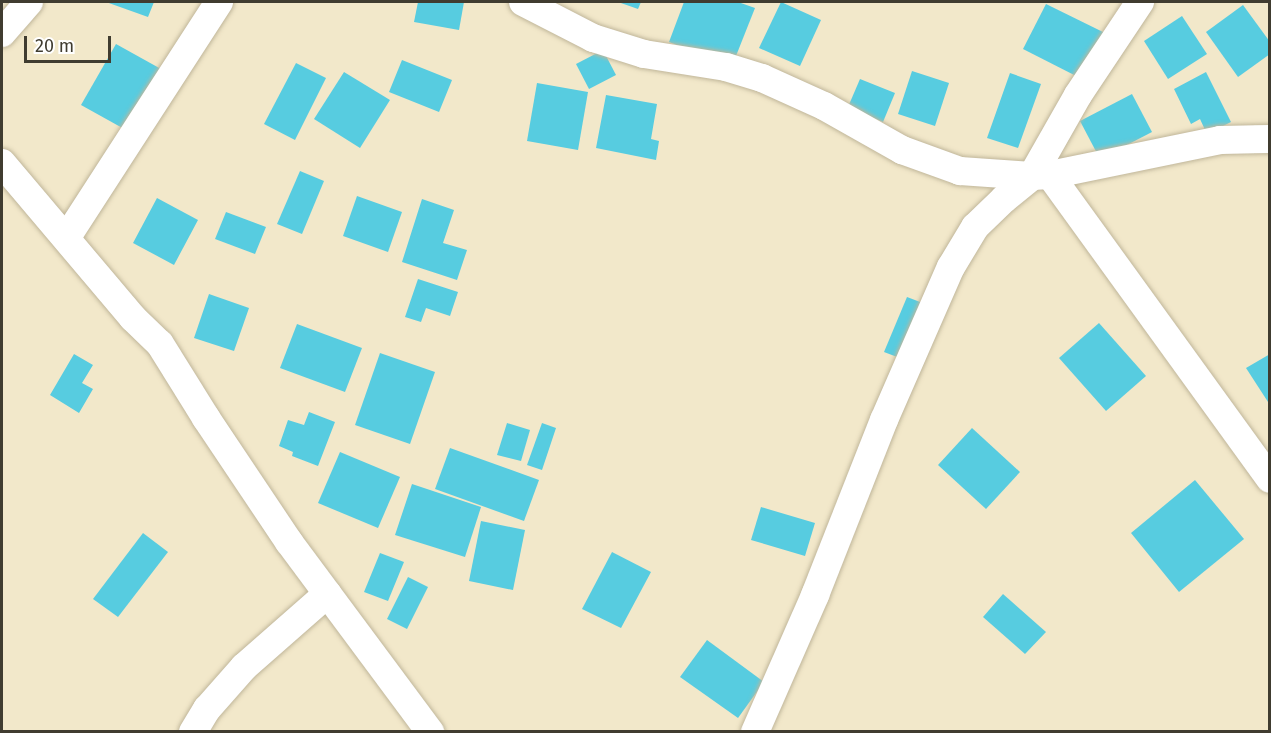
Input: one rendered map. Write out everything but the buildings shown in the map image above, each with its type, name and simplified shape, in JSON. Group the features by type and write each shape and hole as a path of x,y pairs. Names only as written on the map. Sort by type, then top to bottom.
{"street":[{"path":"2,33 29,2"},
{"path":"68,237 219,2"},
{"path":"523,2 593,38 644,54 726,67 762,78 824,106 902,150 960,171 1041,176 1220,140 1269,139"},
{"path":"755,732 815,595 884,420 951,267 975,227 1041,176 1078,95 1140,2"},
{"path":"2,163 68,237 134,318 160,344 270,514 430,732"},
{"path":"1041,176 1269,479"},
{"path":"193,732 207,710 244,668 327,594"}]}
